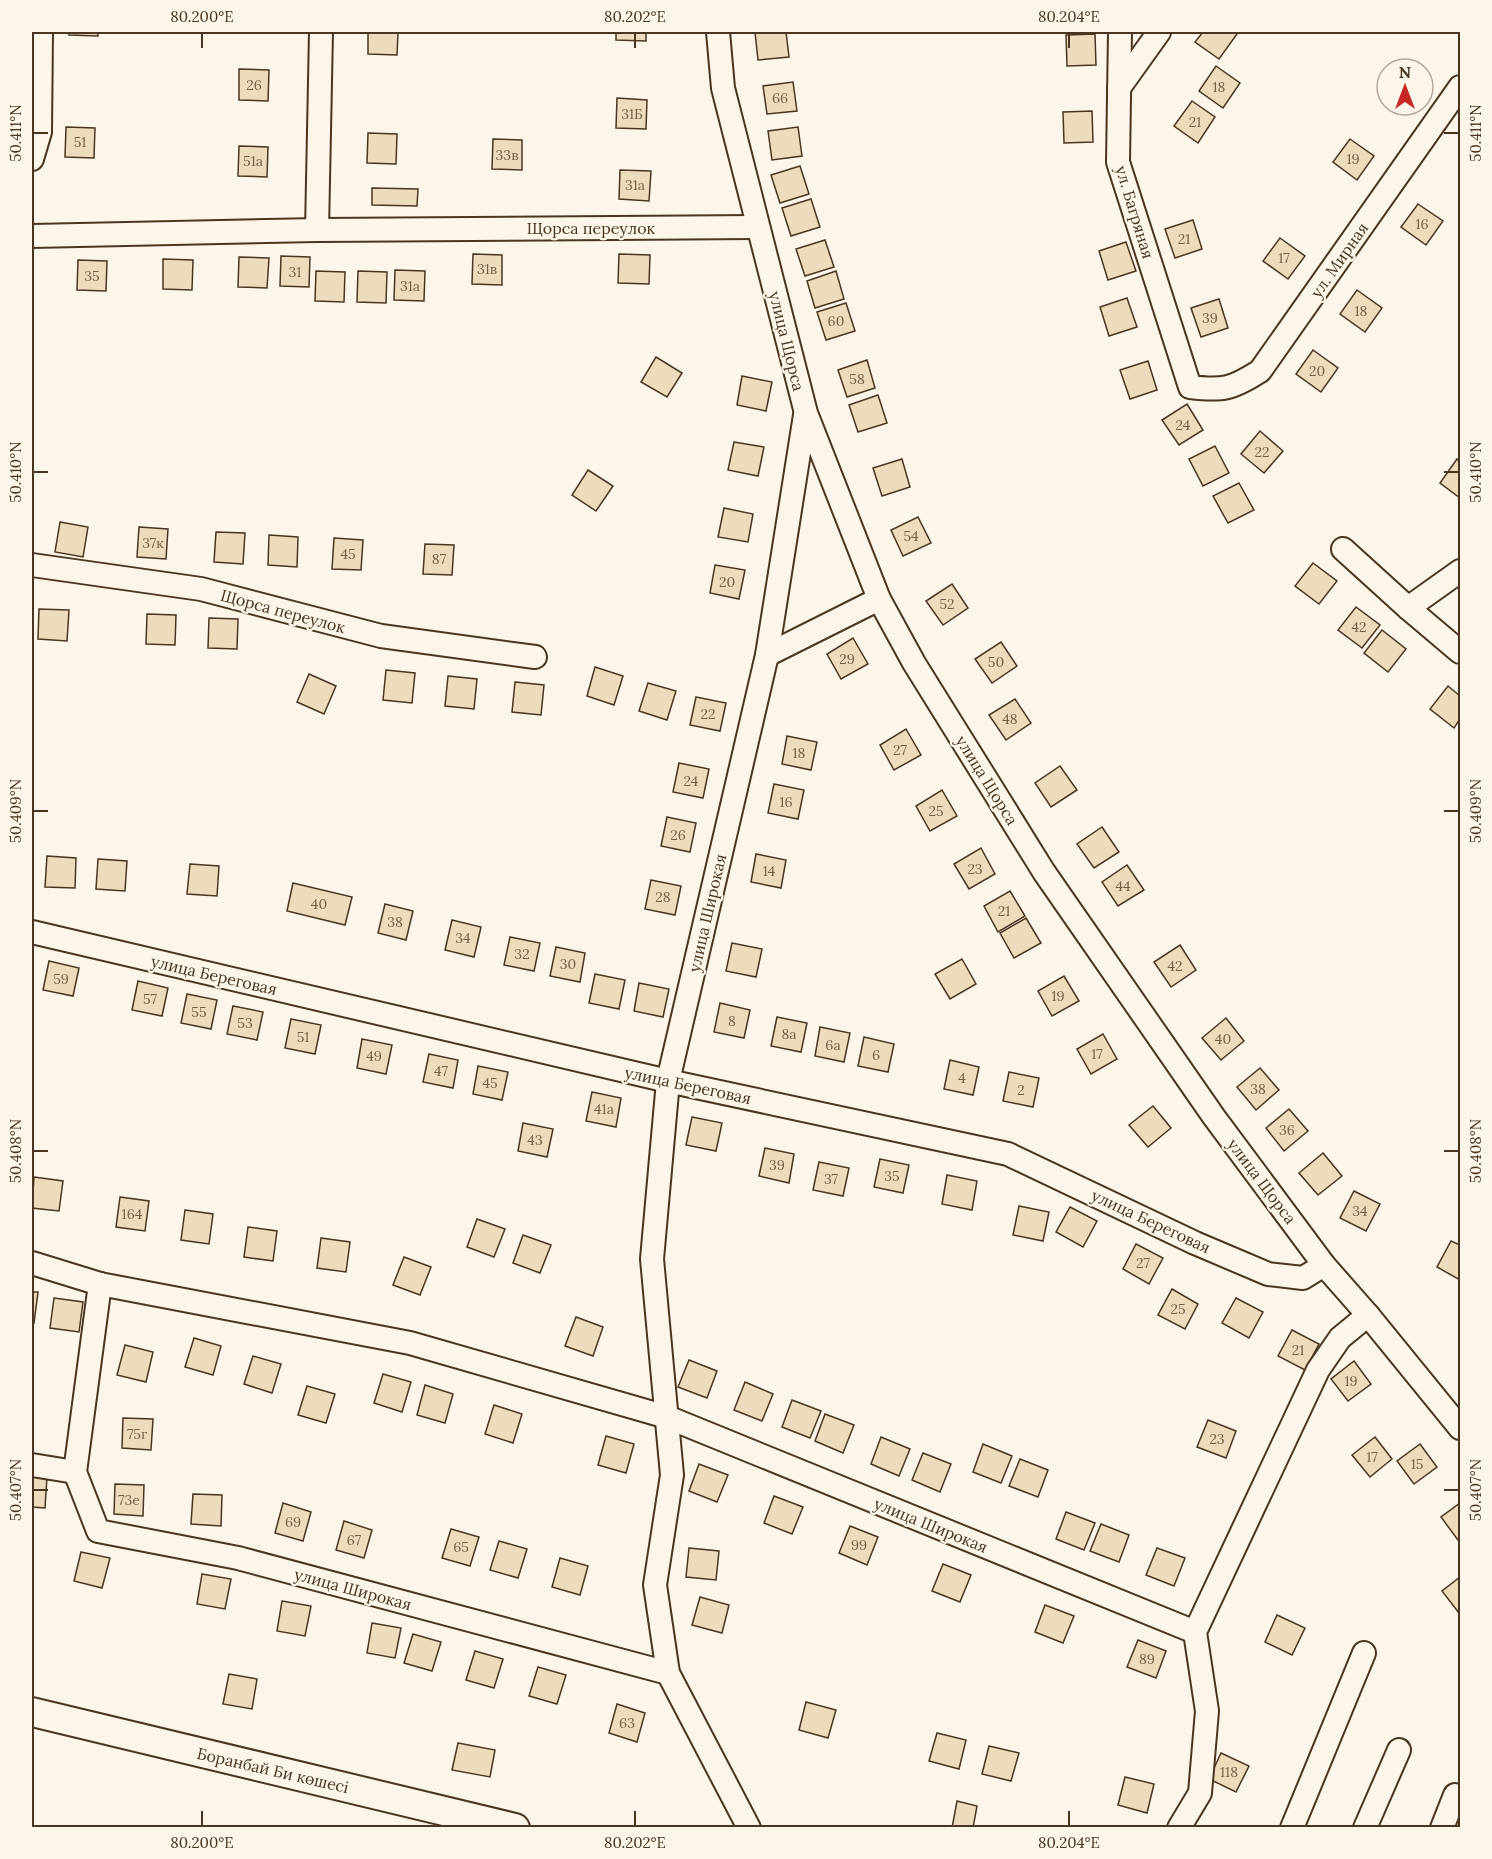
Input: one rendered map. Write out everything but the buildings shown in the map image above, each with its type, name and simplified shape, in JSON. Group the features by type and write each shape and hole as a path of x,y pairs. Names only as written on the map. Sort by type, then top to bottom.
{"main road":[{"name":"Боранбай Би көшесі","path":"32,1712 515,1827"}],"street":[{"path":"32,159 40,132 41,32"},
{"path":"317,230 321,32"},
{"name":"улица Щорса","path":"718,32 723,88 806,413 879,599 914,663 1044,872 1214,1117 1324,1265 1461,1428"},
{"name":"ул. Багряная","path":"1120,32 1118,162 1190,387"},
{"path":"1119,88 1159,32"},
{"name":"ул. Мирная","path":"1190,387 1217,391 1242,383 1260,371 1461,87"},
{"name":"Щорса переулок","path":"32,236 317,230 757,227"},
{"name":"улица Широкая","path":"749,1827 668,1673 655,1585 672,1475 652,1259 668,1081 767,655 806,413"},
{"path":"1343,549 1461,652"},
{"name":"Щорса переулок","path":"32,565 201,589 381,636 534,657"},
{"path":"1408,608 1461,572"},
{"path":"767,655 879,599"},
{"name":"улица Береговая","path":"32,932 668,1081 1008,1154 1195,1243 1269,1274 1303,1278 1324,1265"},
{"name":"улица Широкая","path":"32,1263 100,1284 410,1343 666,1417 1195,1632"},
{"name":"улица Широкая","path":"100,1284 75,1472 98,1531 238,1558 668,1673"},
{"path":"1179,1827 1200,1793 1207,1711 1195,1632 1318,1370 1340,1338 1368,1315"},
{"path":"32,1465 75,1472"},
{"path":"1292,1827 1364,1653"},
{"path":"1365,1827 1399,1750"},
{"path":"1442,1827 1455,1795"}]}
